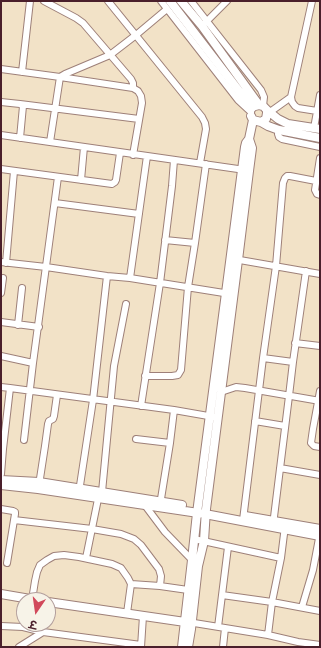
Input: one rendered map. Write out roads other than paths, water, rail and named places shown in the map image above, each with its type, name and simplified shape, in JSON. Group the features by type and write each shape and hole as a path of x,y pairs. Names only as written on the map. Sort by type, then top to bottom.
{"street":[{"path":"22,72 30,1"},
{"path":"44,1 83,23 131,79 133,88"},
{"path":"108,1 202,117 205,122 206,129 195,244 188,287 181,370 178,375 145,376"},
{"path":"161,1 168,5 260,113 279,130 320,138"},
{"path":"181,1 205,24"},
{"path":"191,1 260,113 258,128 250,136"},
{"path":"205,24 227,1"},
{"path":"312,1 291,97 292,102 298,108 317,111"},
{"path":"60,77 110,55 168,5"},
{"path":"1,70 133,88 138,91 142,96 142,103 133,154"},
{"path":"50,142 60,77"},
{"path":"260,113 288,124 317,129 317,111 320,95"},
{"path":"182,647 188,622 196,563 194,539 201,511 235,259 246,170 245,145 260,113 291,97"},
{"path":"1,102 139,119"},
{"path":"20,104 23,106 20,138"},
{"path":"279,130 278,134 282,139 320,147"},
{"path":"1,135 246,170"},
{"path":"81,180 84,147"},
{"path":"1,169 112,184 116,180 120,153"},
{"path":"130,278 147,156"},
{"path":"320,158 315,190 317,194 320,195"},
{"path":"141,406 160,283 174,160"},
{"path":"14,171 4,262 130,278 230,294"},
{"path":"243,518 276,266 283,183 287,176 316,181"},
{"path":"24,440 58,177"},
{"path":"55,203 139,214"},
{"path":"165,240 195,244"},
{"path":"235,259 320,274"},
{"path":"273,524 290,396 295,343 306,271"},
{"path":"79,492 93,400 107,276"},
{"path":"1,293 3,278"},
{"path":"18,325 22,288"},
{"path":"214,417 221,392 230,294"},
{"path":"86,558 100,495 114,366 126,304"},
{"path":"1,322 39,327"},
{"path":"295,343 320,346"},
{"path":"1,356 33,363"},
{"path":"263,358 293,362"},
{"path":"1,387 174,410 214,417"},
{"path":"221,392 236,387 319,401"},
{"path":"1,474 10,388"},
{"path":"320,391 312,429 311,443 314,446 320,447"},
{"path":"39,485 48,424 54,416 57,395"},
{"path":"160,504 174,410"},
{"path":"255,421 285,426"},
{"path":"312,429 320,431"},
{"path":"136,439 170,443"},
{"path":"280,468 320,475"},
{"path":"1,480 100,495 140,498 160,504 320,532 313,570 302,607"},
{"path":"1,485 39,485"},
{"path":"100,495 145,505 160,504"},
{"path":"140,498 166,532 196,563"},
{"path":"1,509 13,510 15,512 7,563"},
{"path":"188,647 188,590 204,541 201,511"},
{"path":"14,520 92,529 125,535 134,539 159,569 162,578 160,586"},
{"path":"268,635 285,526"},
{"path":"194,539 281,558"},
{"path":"218,627 228,547"},
{"path":"33,592 38,568 47,560 58,555 86,558 121,568 131,584 127,613"},
{"path":"313,570 320,572"},
{"path":"131,584 188,590"},
{"path":"1,594 16,597"},
{"path":"222,595 320,610"},
{"path":"56,603 268,635 297,645 320,645"},
{"path":"20,647 43,632 141,646 143,616"},
{"path":"1,626 16,627"},
{"path":"223,647 225,628"}]}
